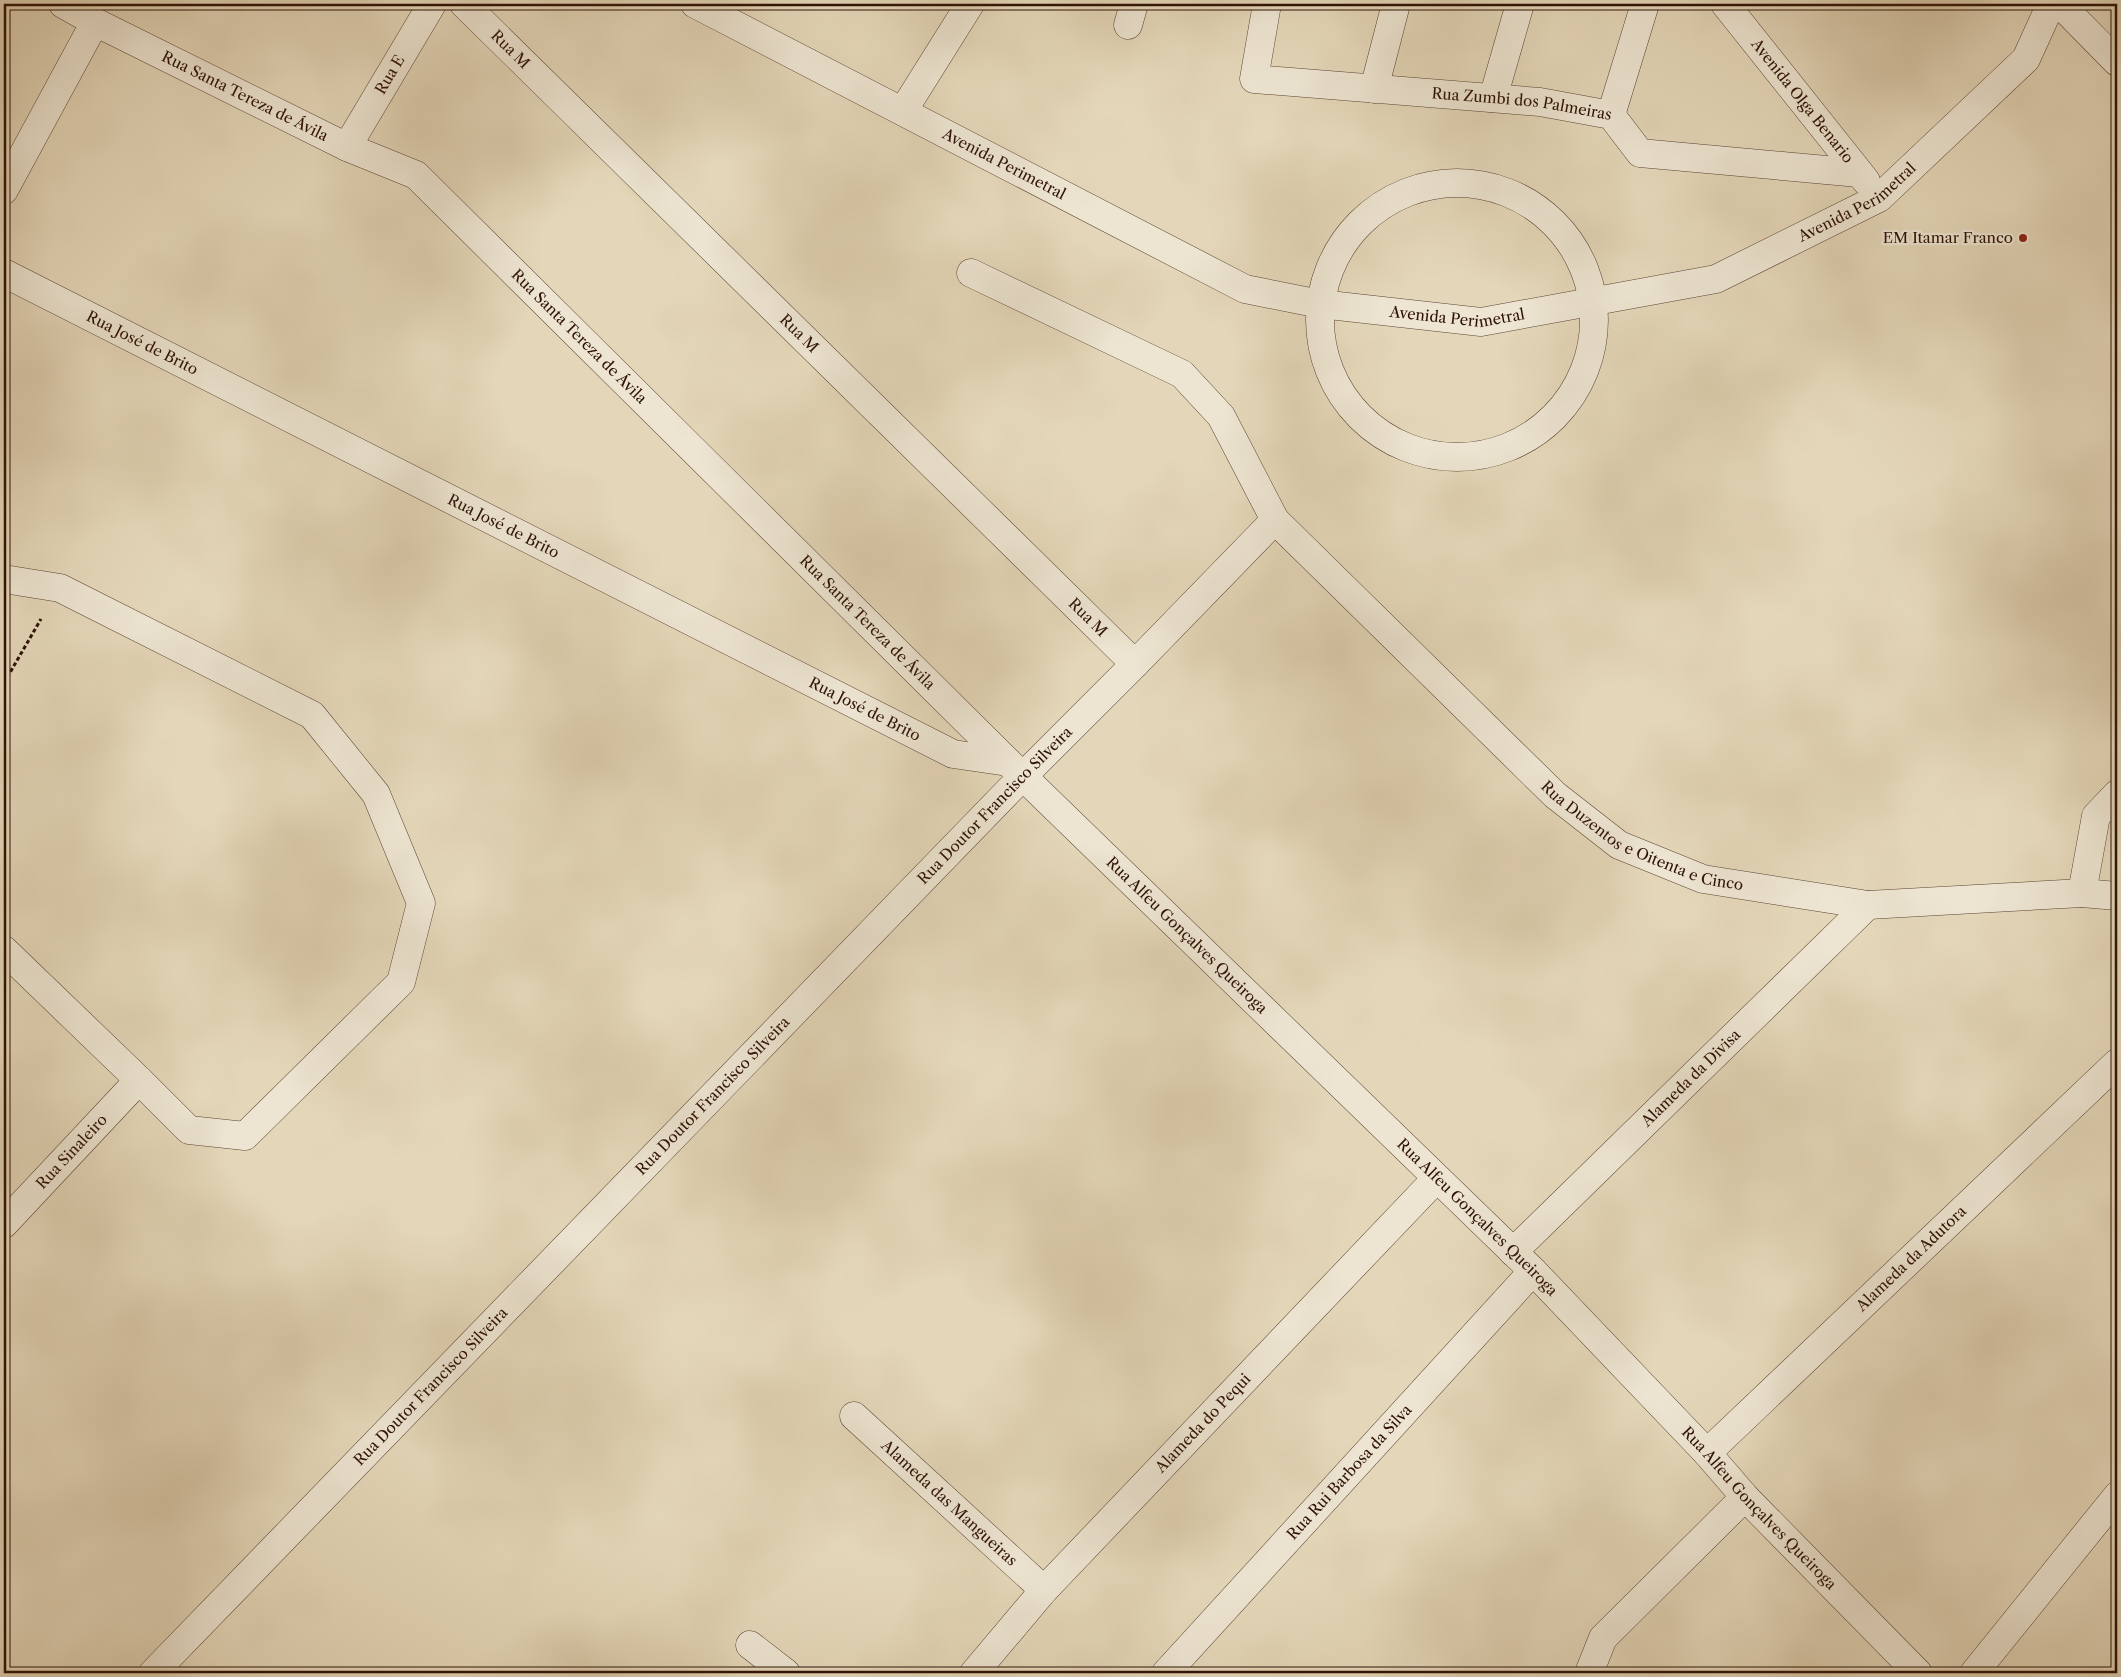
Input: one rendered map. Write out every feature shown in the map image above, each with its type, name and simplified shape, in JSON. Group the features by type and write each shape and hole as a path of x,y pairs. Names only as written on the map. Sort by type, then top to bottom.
{"street":[{"name":"Rua Santa Tereza de Ávila","path":"63,4 95,22 347,147 416,175 1016,769"},
{"name":"Rua E","path":"347,147 432,4"},
{"name":"Rua M","path":"464,4 1135,664"},
{"name":"Avenida Perimetral","path":"695,4 1246,289 1320,304 1481,322 1716,279 1879,198 2026,59 2051,4"},
{"path":"904,111 970,4"},
{"name":"Rua Zumbi dos Palmeiras","path":"1267,4 1254,79 1540,102 1612,116 1640,153 1859,173"},
{"path":"1374,89 1396,4"},
{"path":"1493,98 1520,4"},
{"path":"1612,116 1645,4"},
{"name":"Avenida Olga Benario","path":"1725,4 1879,198"},
{"path":"2060,4 2117,62"},
{"path":"4,190 95,22"},
{"path":"1457,181 1506,190 1549,216 1580,255 1594,302 1592,347 1577,388 1549,422 1512,446 1469,457 1425,454 1384,437 1351,409 1329,371 1319,328 1320,304 1335,256 1365,217 1408,191 1457,181"},
{"name":"Rua José de Brito","path":"4,273 953,754 1016,769"},
{"name":"Rua Duzentos e Oitenta e Cinco","path":"972,273 1182,374 1222,416 1275,520 1555,796 1620,845 1703,879 1868,905 2082,893 2117,896"},
{"name":"Rua Doutor Francisco Silveira","path":"153,1673 1016,769 1135,664 1275,520"},
{"path":"4,579 60,588 312,715 376,794 421,903 401,982 245,1136 188,1130 4,950"},
{"name":"Rua Alfeu Gonçalves Queiroga","path":"1016,769 1436,1179 1533,1271 1708,1454 1745,1497 1918,1673"},
{"path":"2082,893 2096,816 2117,794"},
{"name":"Alameda da Divisa","path":"1513,1252 1868,905"},
{"name":"Alameda da Adutora","path":"1708,1454 2117,1064"},
{"name":"Rua Sinaleiro","path":"4,1224 139,1080"},
{"name":"Alameda do Pequi","path":"974,1673 1044,1590 1436,1179"},
{"name":"Rua Rui Barbosa da Silva","path":"1166,1673 1533,1271"},
{"name":"Alameda das Mangueiras","path":"854,1416 1044,1590"},
{"path":"1974,1673 2117,1496"},
{"path":"1589,1673 1603,1638 1745,1497"},
{"path":"750,1645 786,1673"}],"path":[{"path":"4,683 60,588"}],"place":[{"name":"EM Itamar Franco","path":"2023,238"}]}
